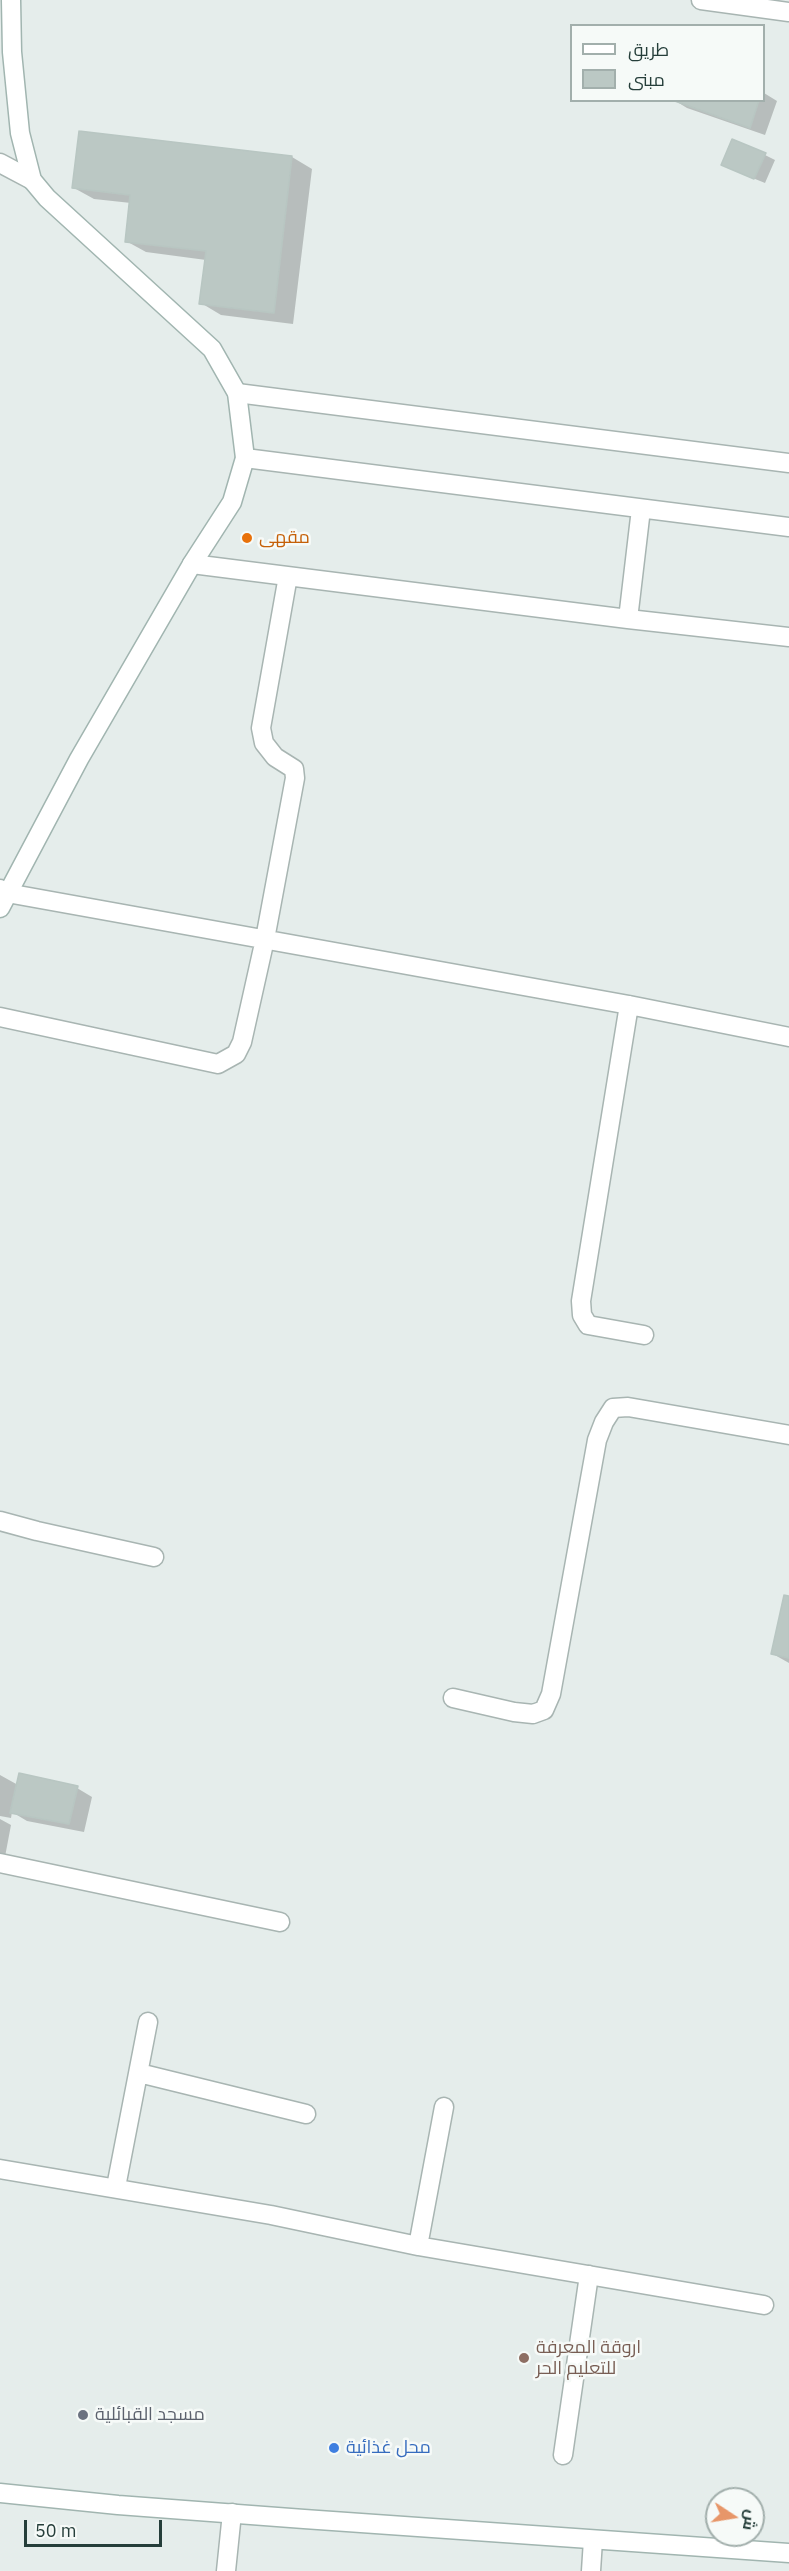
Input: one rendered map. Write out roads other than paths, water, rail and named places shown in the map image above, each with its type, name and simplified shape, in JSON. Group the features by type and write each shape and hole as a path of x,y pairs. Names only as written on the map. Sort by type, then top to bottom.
{"street":[{"path":"10,0 12,52 20,133 32,180"},
{"path":"709,0 789,12"},
{"path":"0,163 32,180 47,198 212,349 237,393 245,458 232,502 192,564 2,897 265,939 629,1005 789,1037"},
{"path":"237,393 789,463"},
{"path":"245,458 789,527"},
{"path":"628,619 641,509"},
{"path":"192,564 789,637"},
{"path":"0,1017 218,1064 236,1054 242,1042 265,939 295,778 294,769 275,757 264,743 261,728 288,576"},
{"path":"629,1005 581,1301 582,1315 588,1325 644,1335"},
{"path":"453,1698 514,1712 533,1714 544,1710 551,1694 597,1440 613,1408 628,1407 789,1435"},
{"path":"0,1521 154,1557"},
{"path":"0,1863 280,1922"},
{"path":"116,2187 148,2022"},
{"path":"139,2073 306,2114"},
{"path":"418,2246 444,2107"},
{"path":"0,2169 116,2187 271,2215 418,2246 764,2305"},
{"path":"563,2455 589,2275"},
{"path":"0,2493 118,2505 789,2553"},
{"path":"226,2571 232,2513"},
{"path":"591,2571 593,2540"}],"place":[{"name":"مقهى","path":"247,538"},
{"name":"اروقة المعرفة للتعليم الحر","path":"524,2358"},
{"name":"مسجد القبائلية","path":"83,2415"},
{"name":"محل غذائية","path":"334,2448"}]}
